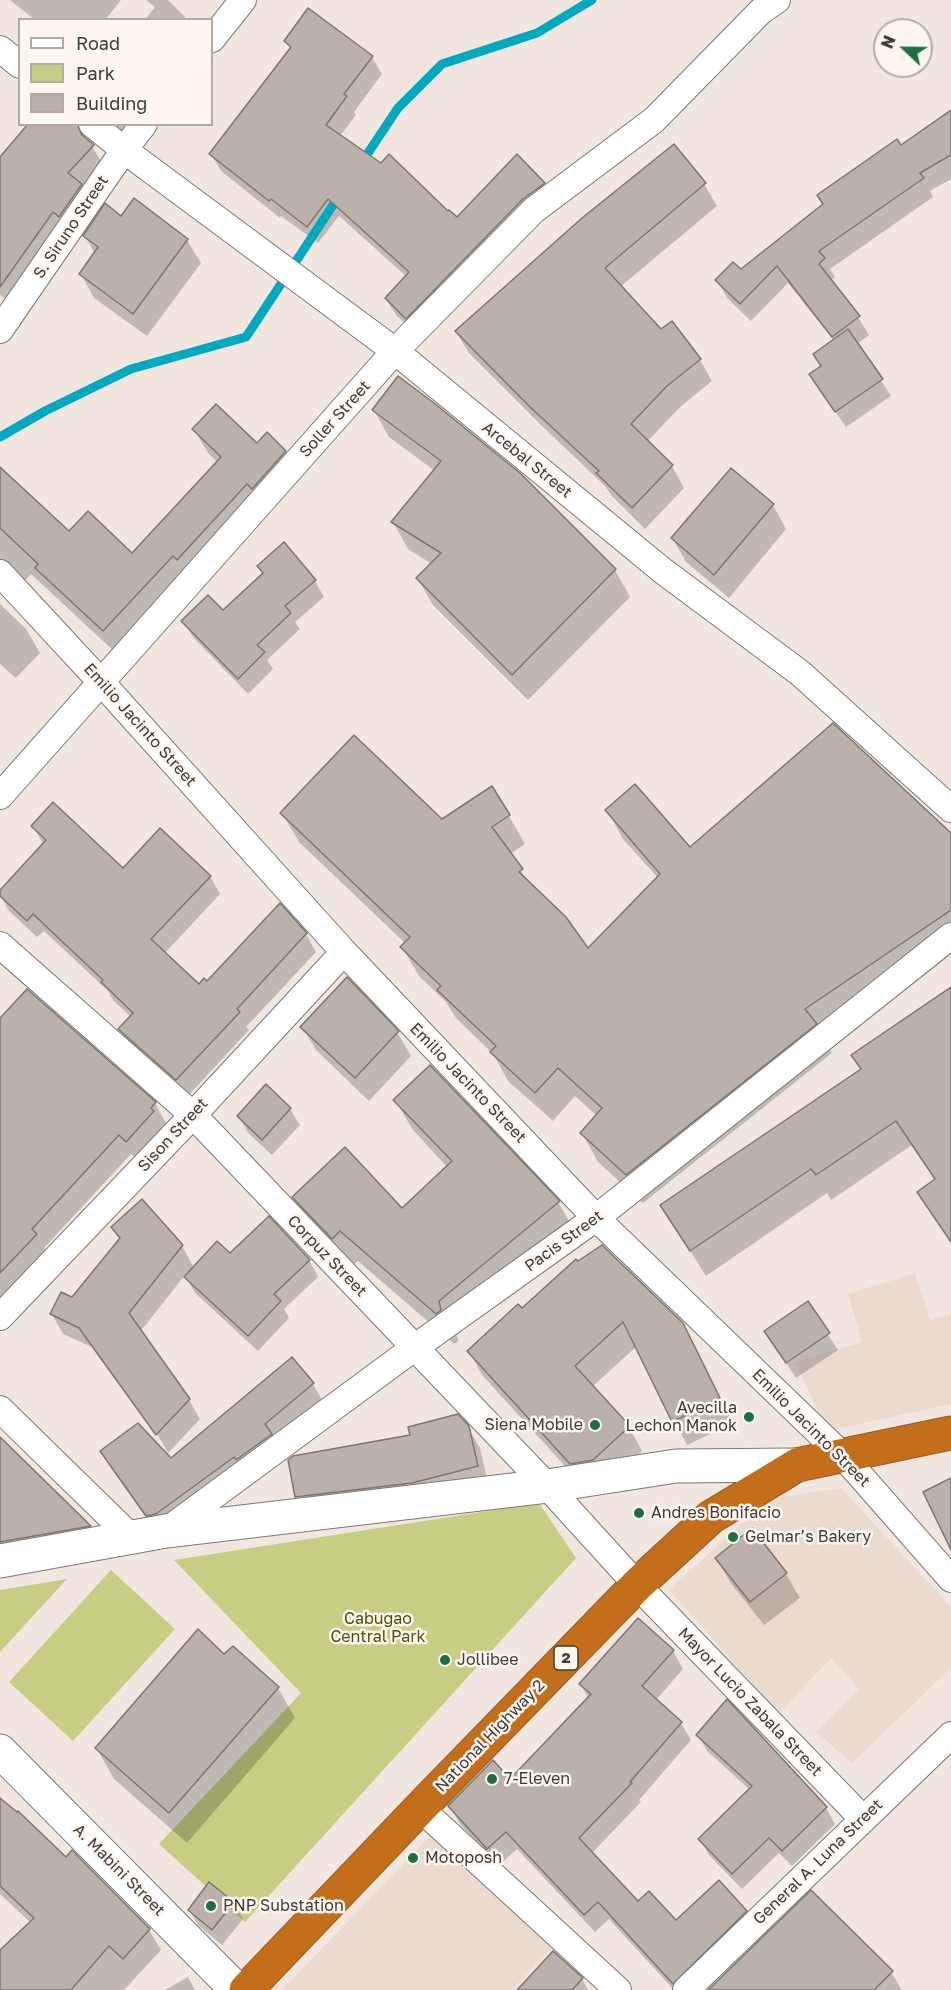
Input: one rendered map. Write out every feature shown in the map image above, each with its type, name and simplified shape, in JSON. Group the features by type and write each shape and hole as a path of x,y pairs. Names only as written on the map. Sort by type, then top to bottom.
{"highway":[{"name":"National Highway 2","path":"246,1990 637,1585 711,1517 797,1465 951,1433"}],"street":[{"path":"213,38 243,0"},
{"name":"Soller Street","path":"0,796 395,351 534,210 654,120 761,11 777,0"},
{"path":"0,49 18,63"},
{"name":"Arcebal Street","path":"94,126 395,351 663,571 800,673 951,809"},
{"name":"S. Siruno Street","path":"0,330 142,126"},
{"name":"Emilio Jacinto Street","path":"0,573 101,681 344,952 596,1218 843,1456 951,1579"},
{"name":"Pacis Street","path":"166,1531 414,1348 596,1218 951,936"},
{"name":"Corpuz Street","path":"0,945 193,1115 547,1486 637,1585"},
{"name":"Sison Street","path":"0,1317 193,1115 344,952"},
{"path":"0,1409 131,1537"},
{"path":"0,1561 166,1531 547,1486 676,1466 797,1465"},
{"name":"Mayor Lucio Zabala Street","path":"637,1585 863,1819"},
{"name":"General A. Luna Street","path":"686,1990 951,1735"},
{"name":"A. Mabini Street","path":"0,1751 237,1990"},
{"path":"420,1808 618,1990"}],"shaded area":[{"path":"915,1273 930,1320 951,1314 951,1404 827,1431 795,1362 862,1342 848,1294"},
{"path":"841,1488 951,1607 951,1668 852,1763 816,1732 859,1689 831,1658 779,1713 669,1590 769,1499"},
{"path":"434,1832 552,1948 512,1990 282,1990"}],"green space":[{"name":"Cabugao Central Park","path":"539,1503 576,1558 245,1922 159,1844 301,1693 174,1560"},
{"path":"111,1570 175,1629 73,1741 9,1682"},
{"path":"67,1579 0,1652 0,1590"}],"building":[{"path":"308,8 373,56 344,94 347,96 326,125 381,163 389,154 457,217 517,154 545,183 523,199 406,319 385,298 409,272 328,199 307,227 271,199 269,201 209,154 291,47 284,41"},
{"path":"951,110 951,155 920,173 924,178 819,251 825,258 819,264 860,316 832,337 777,266 740,304 715,280 733,262 741,269 823,204 817,195 897,139 901,145"},
{"path":"26,126 78,126 82,135 94,145 68,173 82,184 59,217 53,212 0,287 0,157"},
{"path":"674,144 706,183 605,268 661,329 672,321 701,359 667,386 631,424 673,465 632,508 596,473 599,471 529,406 455,331 582,218"},
{"path":"134,198 188,239 133,314 79,274 98,247 83,236 105,203 121,216"},
{"path":"848,329 883,379 835,412 809,374 821,366 813,354"},
{"path":"398,376 520,473 616,569 512,675 416,578 441,553 391,522 441,461 372,410"},
{"path":"216,404 257,443 267,432 286,451 252,489 247,484 177,560 173,556 103,631 35,568 38,564 0,528 0,467 69,531 88,511 132,553 221,457 192,429"},
{"path":"731,468 774,504 714,575 671,538"},
{"path":"284,542 316,580 285,606 291,613 257,645 265,652 238,679 181,621 208,595 223,610 263,573 257,566"},
{"path":"833,723 951,833 951,910 805,1009 817,1024 626,1175 580,1133 602,1108 558,1068 535,1093 490,1052 496,1046 437,990 441,986 400,947 410,937 280,813 354,735 442,819 492,786 510,815 492,827 523,869 519,872 566,917 588,948 660,874 605,810 635,784 690,847"},
{"path":"53,802 123,868 160,828 211,876 151,939 199,984 204,978 207,981 280,903 307,933 237,1009 240,1012 176,1080 118,1029 133,1013 101,982 103,980 33,914 27,921 0,896 0,890 46,840 31,826"},
{"path":"347,977 399,1031 355,1078 300,1027"},
{"path":"951,987 951,1242 917,1192 935,1179 896,1121 816,1175 811,1169 690,1251 660,1205 861,1069 851,1055"},
{"path":"27,989 156,1102 151,1108 154,1111 126,1142 119,1135 32,1229 37,1234 0,1273 0,1018"},
{"path":"430,1065 560,1201 439,1301 441,1310 436,1314 340,1231 332,1239 292,1197 345,1147 402,1208 452,1161 393,1100"},
{"path":"266,1084 291,1108 262,1140 237,1116"},
{"path":"142,1199 183,1245 129,1313 190,1399 156,1435 79,1328 50,1314 61,1292 72,1297 120,1238 111,1227"},
{"path":"269,1216 310,1260 274,1294 281,1301 248,1336 184,1277 217,1241 230,1253"},
{"path":"602,1245 683,1323 720,1398 672,1422 623,1322 575,1366 630,1426 593,1460 570,1464 467,1351 518,1304 522,1308 576,1259 578,1261"},
{"path":"808,1301 830,1333 786,1363 764,1331"},
{"path":"292,1357 314,1383 265,1424 272,1434 236,1460 234,1457 156,1514 146,1516 100,1451 138,1423 171,1458"},
{"path":"458,1414 469,1426 478,1466 412,1483 295,1497 288,1460 293,1456 410,1435 408,1427"},
{"path":"0,1437 91,1526 0,1542"},
{"path":"951,1478 951,1550 923,1492"},
{"path":"752,1528 787,1573 750,1602 715,1558"},
{"path":"638,1618 674,1650 642,1686 682,1722 630,1782 632,1783 579,1838 638,1901 649,1891 676,1920 719,1880 747,1911 673,1984 598,1902 584,1915 506,1832 487,1849 448,1806 493,1760 510,1779 591,1694 579,1684"},
{"path":"198,1629 224,1654 233,1646 279,1687 169,1813 95,1748"},
{"path":"727,1699 827,1807 782,1851 769,1838 732,1874 698,1839 752,1786 696,1735"},
{"path":"0,1798 18,1811 66,1857 72,1850 150,1929 123,1959 109,1946 71,1990 0,1990 0,1950 34,1918 0,1886"},
{"name":"PNP Substation","path":"209,1882 234,1902 212,1930 188,1910"},
{"path":"811,1890 893,1971 874,1990 708,1990"},
{"path":"553,1951 583,1978 572,1990 517,1990"}],"waterway":[{"path":"362,162 398,108 442,64 537,33 592,0"},
{"path":"0,437 45,411 131,369 246,337 339,196"}],"place":[{"name":"Avecilla Lechon Manok","path":"749,1417"},
{"name":"Siena Mobile","path":"595,1425"},
{"name":"Andres Bonifacio","path":"639,1513"},
{"name":"Gelmar’s Bakery","path":"733,1537"},
{"name":"Jollibee","path":"445,1660"},
{"name":"7-Eleven","path":"492,1779"},
{"name":"Motoposh","path":"413,1858"},
{"name":"PNP Substation","path":"211,1906"}]}
